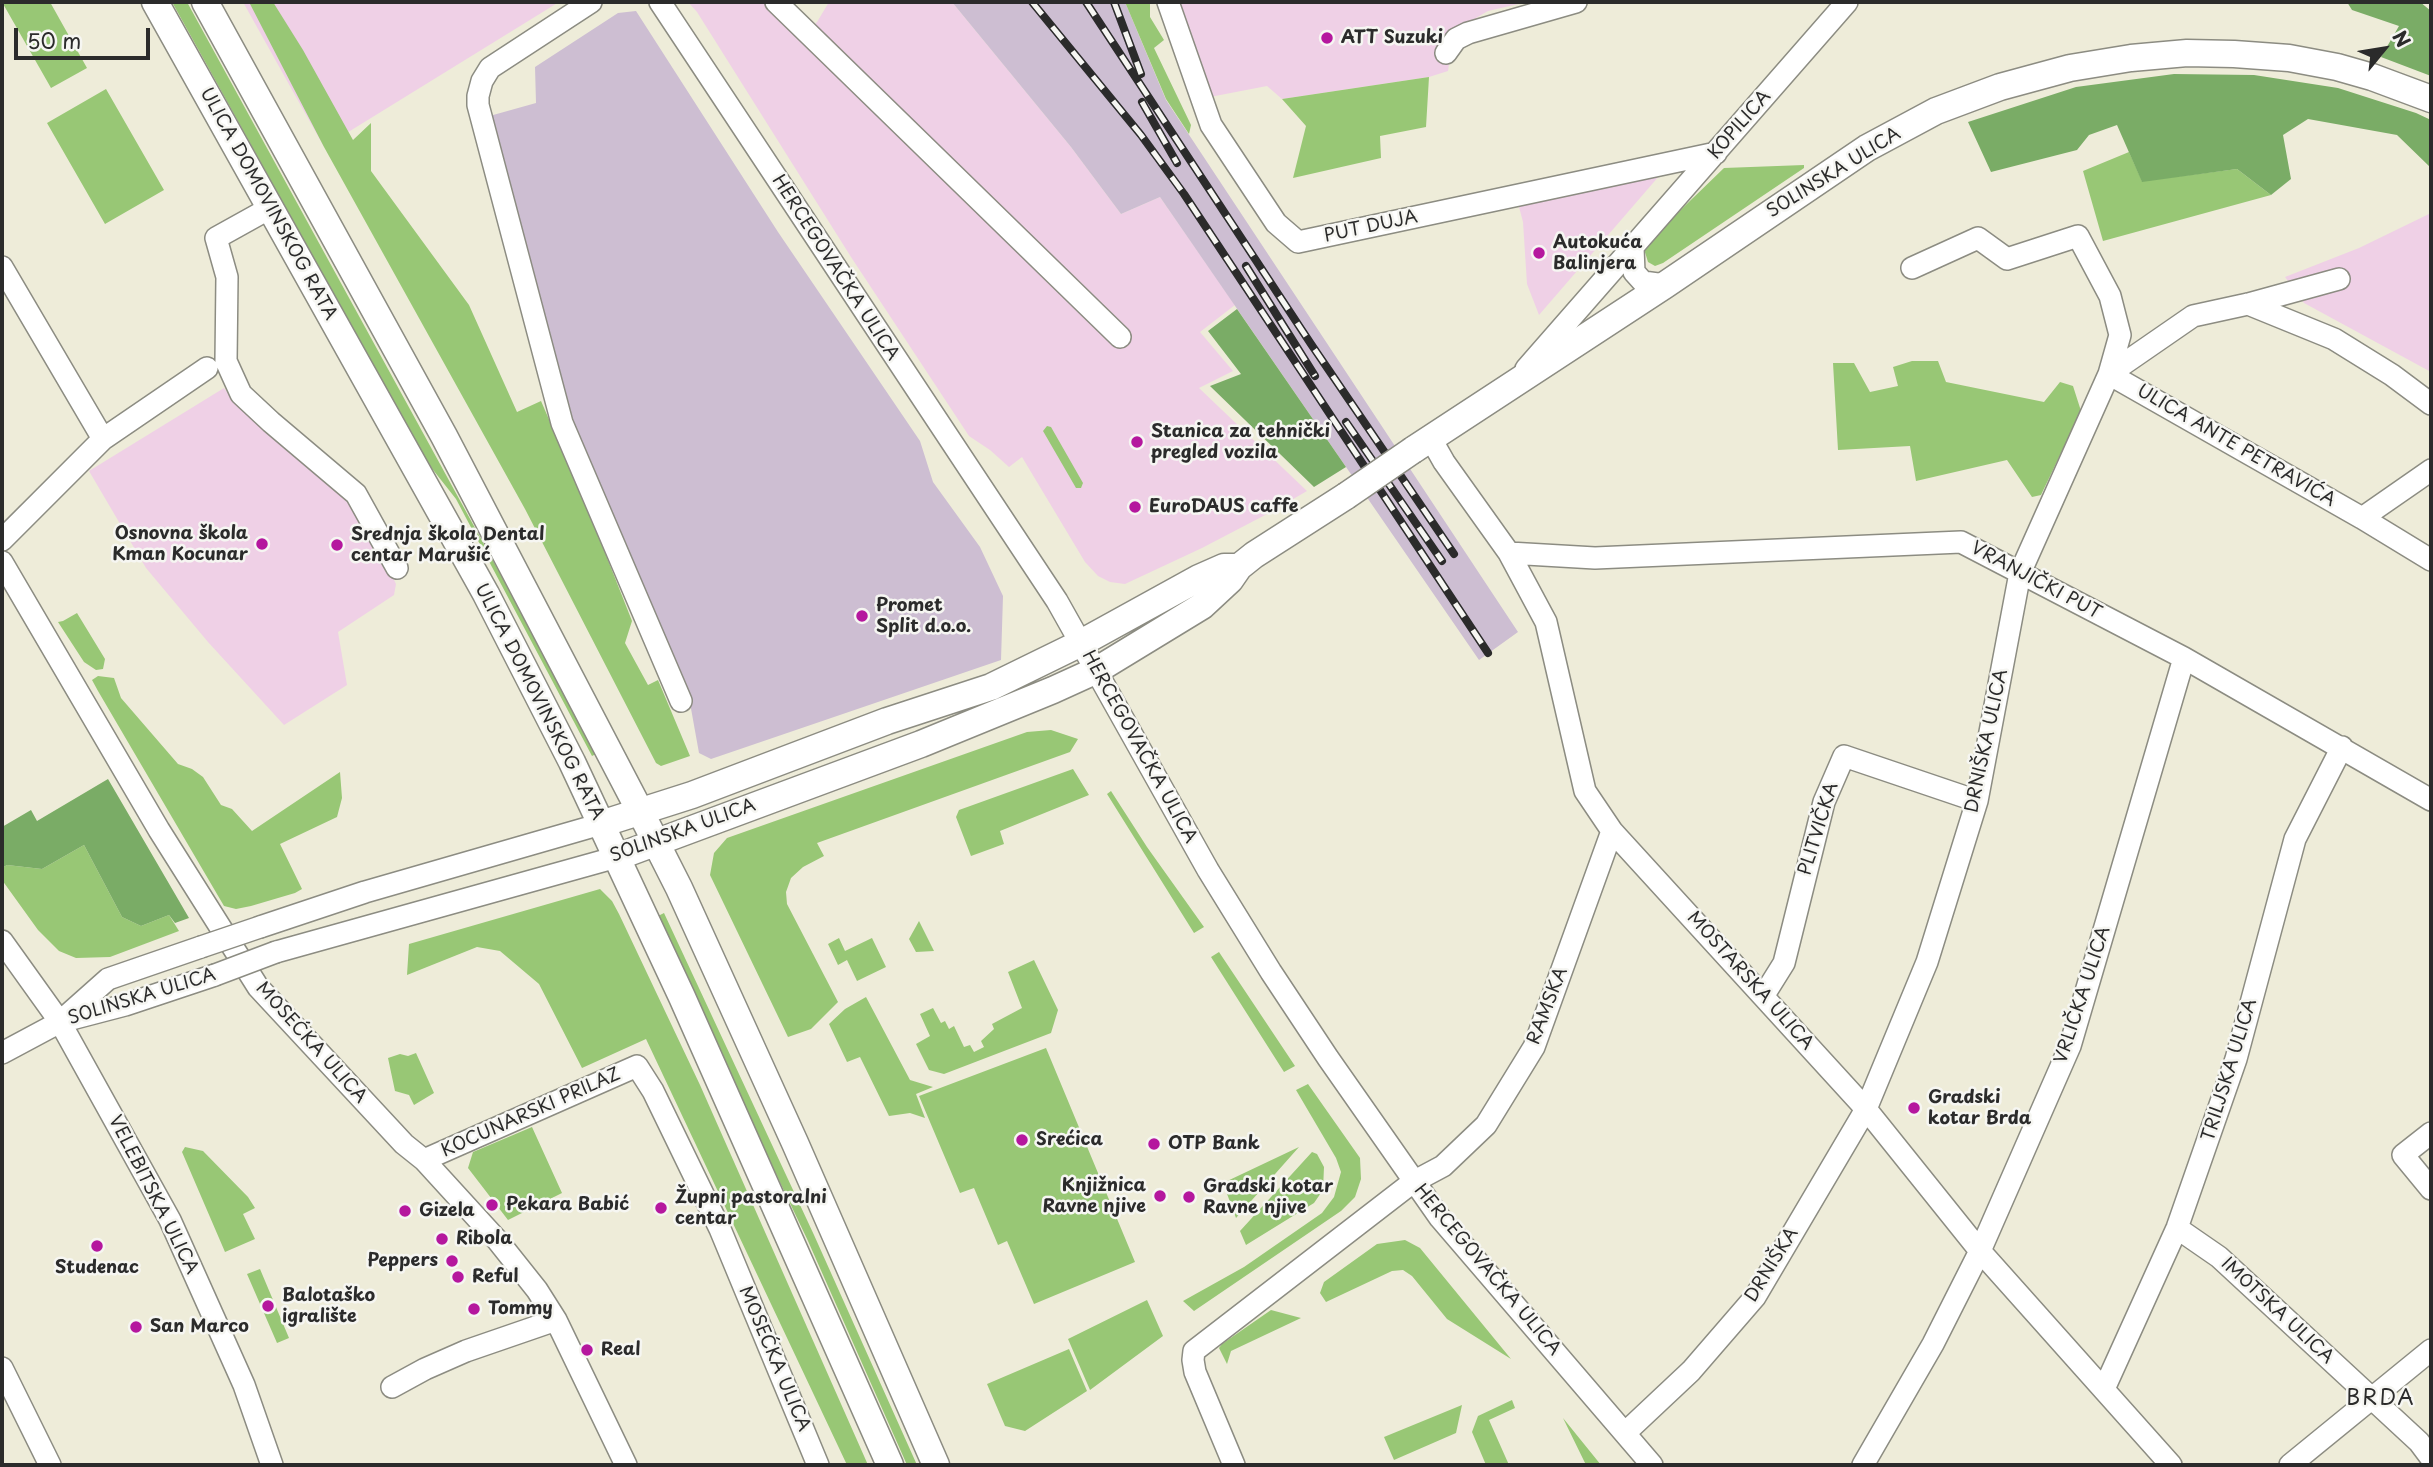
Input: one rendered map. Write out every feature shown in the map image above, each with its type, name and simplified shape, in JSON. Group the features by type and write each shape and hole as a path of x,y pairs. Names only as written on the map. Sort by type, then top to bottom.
{"main road":[{"name":"ULICA DOMOVINSKOG RATA","path":"155,2 486,594 572,762 708,1055 890,1465"},
{"path":"205,2 444,436 641,813 795,1143 936,1465"},
{"name":"SOLINSKA ULICA","path":"617,857 921,744 1097,670 1202,606 1230,580 1239,567 1867,148 1936,111 2000,87 2070,68 2131,58 2187,53 2289,58 2337,67 2431,99"},
{"name":"SOLINSKA ULICA","path":"601,824 641,813 887,721 991,687 1082,643 1199,578 1224,567 1239,567"}],"street":[{"path":"591,2 490,68 480,89 478,105 562,423 681,701"},
{"name":"HERCEGOVAČKA ULICA","path":"660,2 954,449 1005,520 1082,643 1231,909 1413,1182 1652,1465"},
{"path":"776,2 1120,337"},
{"name":"PUT DUJA","path":"1168,2 1211,125 1276,223 1298,242 1716,153"},
{"path":"1446,53 1455,39 1468,33 1576,2"},
{"name":"KOPILICA","path":"1509,387 1847,2"},
{"path":"270,208 216,237 227,277 226,361 241,394 356,494 397,568"},
{"path":"1912,268 1978,238 2007,258 2078,236 2110,296 2120,335 2109,374"},
{"path":"1633,248 1634,272 1643,282 1665,285"},
{"path":"2,267 103,439"},
{"name":"ULICA ANTE PETRAVIĆA","path":"2339,279 2193,316 2109,374 2362,518 2431,561"},
{"path":"2248,304 2333,339 2392,375 2431,404"},
{"path":"2,540 103,439 207,368"},
{"name":"DRNIŠKA ULICA","path":"1866,1109 1927,962 1977,802 2020,573 2109,374"},
{"name":"MOSTARSKA ULICA","path":"1422,445 1444,462 1509,553 1546,622 1585,792 1612,831 1866,1109 1980,1251 2171,1465"},
{"path":"2362,518 2431,470"},
{"name":"VRANJIČKI PUT","path":"1509,553 1595,558 1961,542 2184,658 2431,800"},
{"name":"MOSEĆKA ULICA","path":"2,562 159,830 258,987 404,1144 424,1160 498,1241 537,1290 556,1320 626,1465"},
{"name":"VRLIČKA ULICA","path":"1863,1465 1933,1344 1980,1251 2070,1046 2184,658"},
{"name":"TRILJSKA ULICA","path":"2104,1389 2177,1228 2236,1059 2295,839 2342,747"},
{"name":"PLITVIČKA","path":"1764,995 1784,963 1824,802 1844,756 1977,802"},
{"name":"SOLINSKA ULICA","path":"60,1021 108,979 365,892 601,824"},
{"name":"RAMSKA","path":"1234,1465 1195,1372 1194,1351 1413,1182 1443,1166 1486,1125 1534,1047 1612,831"},
{"name":"SOLINSKA ULICA","path":"60,1021 125,1005 276,951 617,857"},
{"name":"VELEBITSKA ULICA","path":"2,941 60,1021 170,1220 244,1385 272,1465"},
{"path":"2,1053 60,1021"},
{"name":"MOSEĆKA ULICA","path":"637,1066 653,1091 720,1229 818,1465"},
{"name":"KOCUNARSKI PRILAZ","path":"424,1160 637,1066"},
{"name":"DRNIŠKA","path":"1625,1433 1691,1371 1755,1297 1866,1109"},
{"path":"2431,1133 2403,1155 2431,1189"},
{"name":"IMOTSKA ULICA","path":"2177,1228 2219,1257 2419,1443 2431,1458"},
{"path":"392,1387 425,1368 466,1351 556,1320"},
{"path":"2290,1465 2431,1350"},
{"path":"2,1368 50,1465"}],"shaded area":[{"path":"243,2 559,2 324,147"},
{"path":"688,2 763,2 801,40 817,22 829,2 952,2 1071,147 1121,214 1160,197 1235,305 1200,332 1233,371 1199,388 1307,491 1202,548 1125,584 1110,582 1098,576 1085,562 1022,457 1009,467 969,436 851,257 697,12"},
{"path":"952,2 1125,2 1166,100 1518,632 1479,660 1160,197 1121,214 1071,147"},
{"path":"1180,2 1527,2 1488,11 1445,36 1450,57 1448,71 1429,77 1282,99 1267,86 1210,97"},
{"path":"636,11 778,232 920,441 933,482 980,547 1003,596 1001,660 711,759 699,753 690,703 569,422 486,117 536,103 535,67 618,13"},
{"path":"1666,168 1539,315 1527,284 1523,222 1518,203"},
{"path":"2431,213 2431,372 2304,303 2285,277 2359,248"},
{"path":"224,388 233,400 359,509 396,584 394,595 338,632 347,685 284,725 208,642 146,568 89,471"}],"green space":[{"path":"2,2 50,2 87,68 51,88"},
{"path":"172,2 187,2 596,754 592,756 456,499 430,466 411,434"},
{"path":"249,2 273,2 353,140 371,123 371,171 469,305 517,412 541,401 632,621 625,643 648,685 658,680 690,756 661,766 656,763 525,509 324,147"},
{"path":"1125,2 1150,2 1150,17 1164,40 1154,48 1191,125 1189,134 1166,99"},
{"path":"2347,2 2420,2 2431,11 2431,76 2381,57 2399,26 2352,10"},
{"path":"2174,74 2254,75 2338,88 2416,113 2431,120 2431,168 2397,135 2308,119 2283,135 2291,179 2271,195 2237,169 2142,182 2117,125 2089,135 2077,150 1991,172 1968,122 2076,87"},
{"path":"1429,77 1426,127 1380,136 1381,158 1293,178 1306,126 1282,99"},
{"path":"106,89 164,190 105,224 47,123"},
{"path":"2129,152 2142,181 2237,169 2271,195 2103,241 2083,171"},
{"path":"1804,165 1804,168 1663,263 1655,266 1648,262 1644,249 1724,168"},
{"path":"1237,309 1346,467 1314,487 1210,386 1241,374 1208,331"},
{"path":"1912,361 1938,361 1946,382 2044,402 2060,382 2073,386 2081,411 2041,495 2032,497 2007,460 1916,481 1910,446 1838,450 1833,363 1854,363 1870,392 1898,386 1893,367"},
{"path":"1047,426 1051,427 1083,483 1081,488 1076,488 1043,431"},
{"path":"77,613 105,659 103,669 96,670 84,662 58,622"},
{"path":"98,676 114,678 121,698 178,764 203,777 221,805 232,809 252,831 340,772 342,798 337,817 280,844 302,889 251,906 236,909 224,906 98,691 92,680"},
{"path":"1051,730 1078,739 1070,752 817,843 824,856 803,867 791,878 786,892 787,904 838,1002 811,1029 788,1037 710,875 714,853 727,838 1027,732"},
{"path":"1073,769 1089,795 1000,831 1004,844 971,856 956,817 959,810"},
{"path":"108,779 189,918 175,923 169,915 141,926 122,917 84,845 42,869 7,865 2,868 2,827 31,810 37,821"},
{"path":"1111,791 1204,927 1194,933 1107,794"},
{"path":"84,845 122,917 141,926 169,915 179,931 110,957 76,958 59,951 38,930 2,880 2,868 7,865 42,869"},
{"path":"600,889 612,901 619,914 700,1085 868,1465 847,1465 646,1039 582,1068 539,984 500,951 477,947 407,975 409,944"},
{"path":"664,913 814,1235 917,1465 907,1465 808,1241 654,918"},
{"path":"919,921 934,951 916,952 909,939"},
{"path":"839,938 845,951 872,938 886,967 857,981 847,960 838,965 828,944"},
{"path":"1219,952 1295,1066 1284,1072 1211,957"},
{"path":"1034,960 1058,1010 1051,1033 944,1074 929,1070 916,1044 930,1036 920,1014 933,1008 941,1023 945,1021 949,1029 954,1026 964,1047 970,1045 974,1052 984,1047 981,1041 994,1029 992,1024 1022,1008 1008,972"},
{"path":"866,997 910,1080 933,1087 916,1094 925,1118 910,1113 889,1116 860,1057 847,1062 829,1024 845,1009"},
{"path":"1046,1048 1135,1262 1034,1304 1007,1241 998,1245 974,1188 960,1193 919,1096"},
{"path":"416,1053 434,1093 414,1105 409,1095 395,1091 388,1058"},
{"path":"1308,1084 1360,1158 1361,1179 1355,1197 1341,1211 1194,1311 1183,1301 1244,1267 1322,1213 1334,1197 1341,1172 1336,1158 1296,1090"},
{"path":"532,1127 562,1193 508,1220 468,1168 473,1152"},
{"path":"185,1147 203,1151 248,1197 255,1208 243,1214 255,1239 225,1252 182,1152"},
{"path":"1299,1147 1236,1218 1223,1183"},
{"path":"1312,1152 1317,1154 1324,1167 1323,1190 1314,1203 1246,1245 1240,1231"},
{"path":"1405,1240 1420,1248 1511,1359 1447,1319 1412,1276 1403,1270 1392,1271 1326,1302 1320,1293 1324,1282 1377,1244"},
{"name":"Balotaško igralište","path":"260,1269 289,1338 277,1343 247,1274"},
{"path":"1147,1300 1163,1336 1090,1390 1068,1339"},
{"path":"1271,1310 1301,1318 1231,1351 1227,1364 1219,1348 1222,1344"},
{"path":"1069,1349 1087,1391 1025,1431 1005,1426 987,1384"},
{"path":"1512,1400 1515,1408 1489,1420 1509,1465 1486,1465 1472,1432 1478,1416"},
{"path":"1462,1405 1456,1433 1394,1460 1384,1437"},
{"path":"1563,1418 1601,1465 1586,1465"}],"railway":[{"path":"1032,2 1141,135 1184,194 1488,653"},
{"path":"1086,2 1311,344 1454,554"},
{"path":"1114,2 1141,74"},
{"path":"1142,102 1177,163"},
{"path":"1246,266 1315,376"},
{"path":"1346,422 1442,561"}],"place":[{"name":"ATT Suzuki","path":"1327,38"},
{"name":"Autokuća Balinjera","path":"1539,253"},
{"name":"Stanica za tehnički pregled vozila","path":"1137,442"},
{"name":"EuroDAUS caffe","path":"1135,507"},
{"name":"Osnovna škola Kman Kocunar","path":"262,544"},
{"name":"Srednja škola Dental centar Marušić","path":"337,545"},
{"name":"Promet Split d.o.o.","path":"862,616"},
{"name":"Gradski kotar Brda","path":"1914,1108"},
{"name":"Srećica","path":"1022,1140"},
{"name":"OTP Bank","path":"1154,1144"},
{"name":"Knjižnica Ravne njive","path":"1160,1196"},
{"name":"Gradski kotar Ravne njive","path":"1189,1197"},
{"name":"Pekara Babić","path":"492,1205"},
{"name":"Župni pastoralni centar","path":"661,1208"},
{"name":"Gizela","path":"405,1211"},
{"name":"Ribola","path":"442,1239"},
{"name":"Studenac","path":"97,1246"},
{"name":"Peppers","path":"452,1261"},
{"name":"Reful","path":"458,1277"},
{"name":"Balotaško igralište","path":"268,1306"},
{"name":"Tommy","path":"474,1309"},
{"name":"San Marco","path":"136,1327"},
{"name":"Real","path":"587,1350"}],"district":[{"name":"BRDA","path":"2381,1399"}]}
